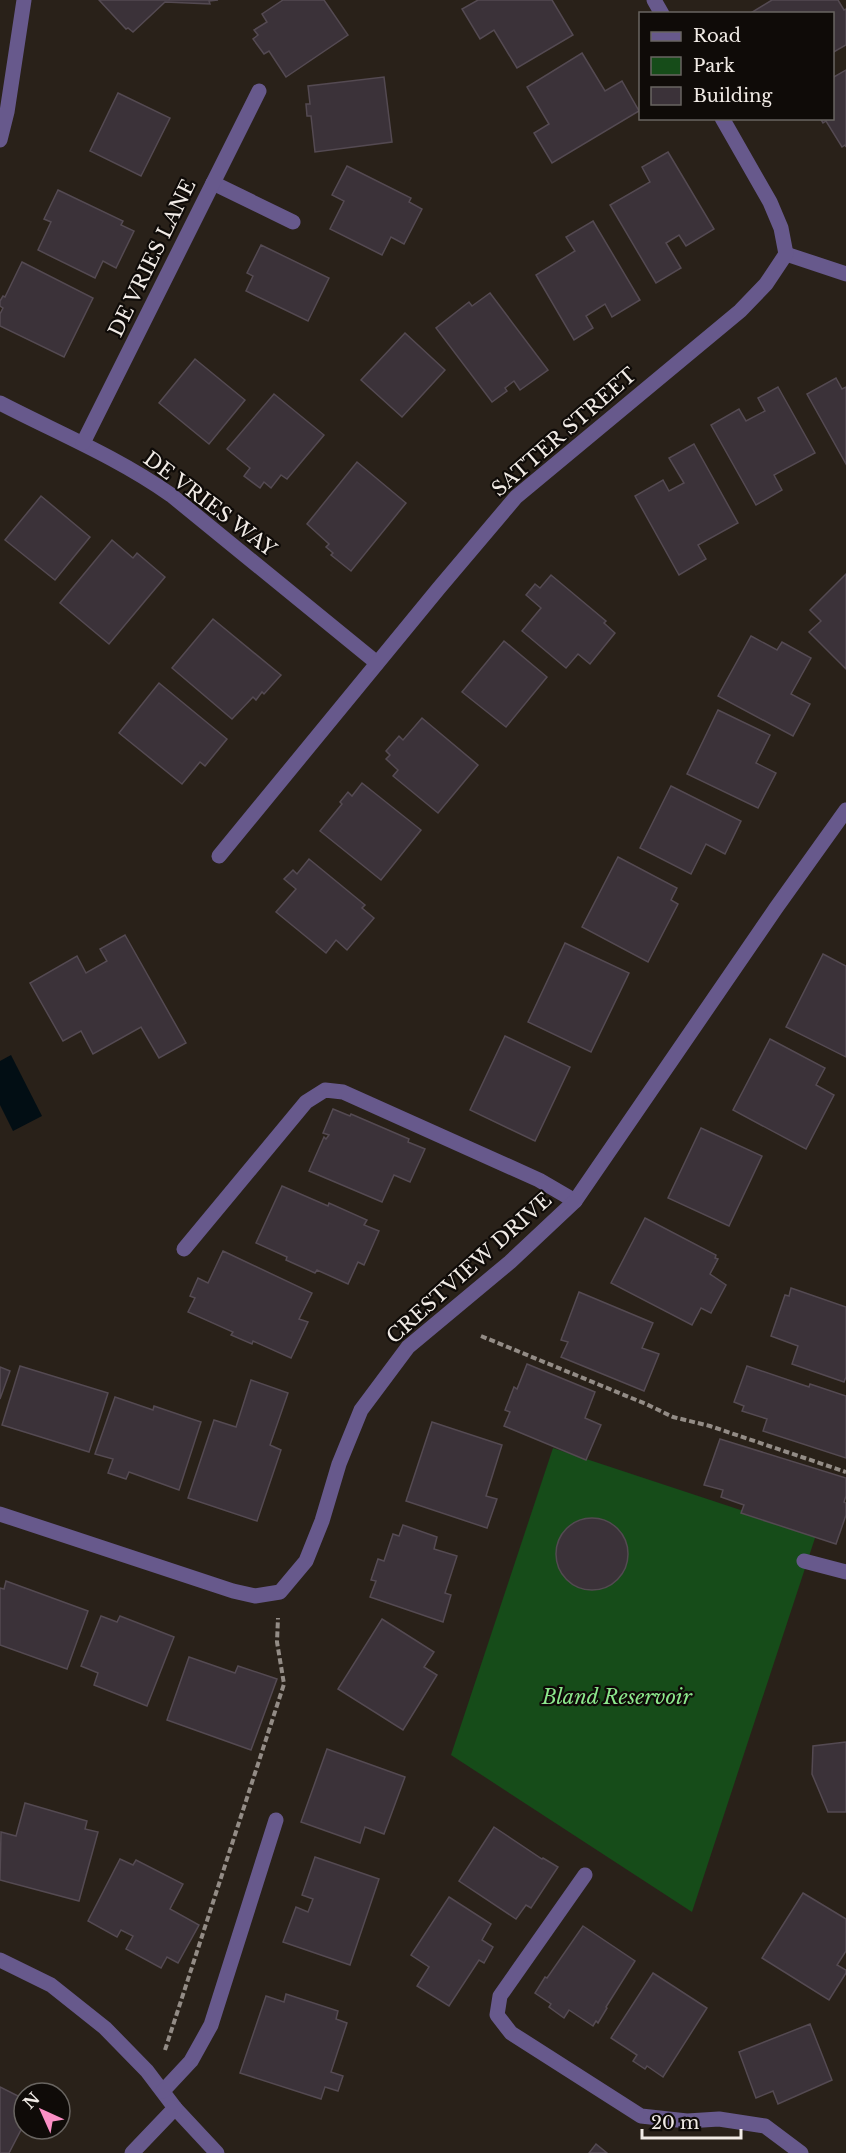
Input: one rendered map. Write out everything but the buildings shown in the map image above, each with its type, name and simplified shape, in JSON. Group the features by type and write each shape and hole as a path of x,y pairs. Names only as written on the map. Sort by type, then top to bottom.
{"street":[{"path":"0,141 7,112 24,0"},
{"name":"DE VRIES LANE","path":"83,443 259,91"},
{"path":"723,120 770,202 781,228 786,254 846,274"},
{"path":"213,183 294,222"},
{"name":"SATTER STREET","path":"219,856 516,497 740,311 766,284 786,254"},
{"name":"DE VRIES WAY","path":"0,403 131,468 171,495 377,663"},
{"name":"CRESTVIEW DRIVE","path":"280,1592 306,1561 322,1521 339,1464 361,1410 408,1347 510,1262 575,1201 846,810"},
{"path":"184,1249 306,1102 325,1090 343,1092 539,1180 575,1201"},
{"path":"0,1514 233,1591 255,1596 280,1592"},
{"path":"804,1561 846,1572"},
{"path":"163,2091 192,2061 211,2025 276,1820"},
{"path":"585,1875 500,1996 497,2015 511,2033 641,2116 687,2121 719,2119 765,2126 801,2153"},
{"path":"0,1960 51,1985 105,2028 147,2071 174,2108 217,2153"},
{"path":"132,2153 174,2108"}],"path":[{"path":"481,1336 673,1417 710,1426 846,1472"},
{"path":"147,2071 167,2048 284,1684 277,1642 280,1592"}],"green space":[{"name":"Bland Reservoir","path":"553,1448 816,1535 692,1912 451,1755"}],"shaded area":[{"path":"11,1055 42,1116 13,1131 0,1105 0,1061"}]}
